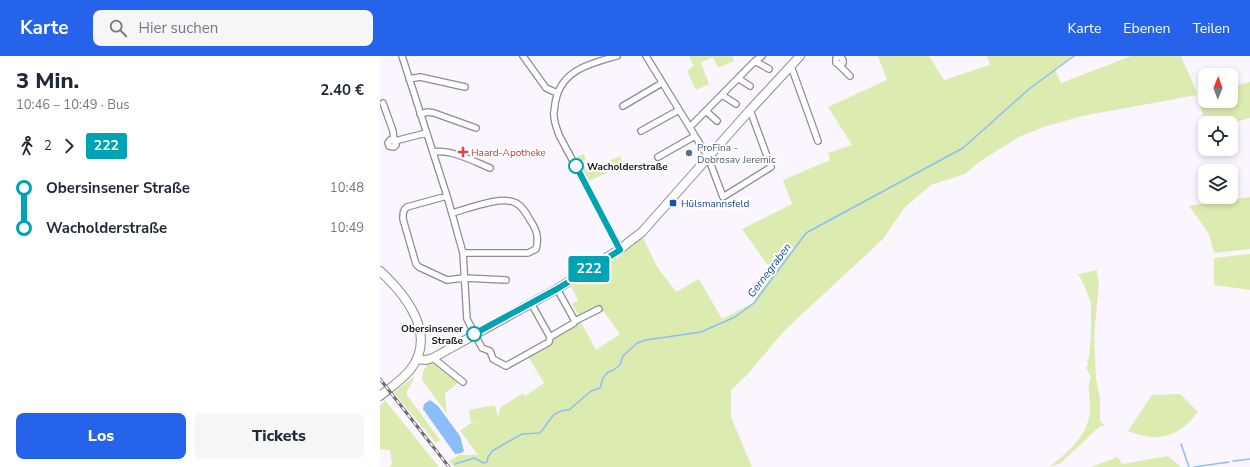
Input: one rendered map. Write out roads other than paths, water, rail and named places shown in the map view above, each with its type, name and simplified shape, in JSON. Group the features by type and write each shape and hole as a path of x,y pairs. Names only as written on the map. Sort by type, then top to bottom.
{"street":[{"path":"402,56 447,196 463,253 467,319 482,348 490,351 493,359 506,366 549,342 550,337 575,321 599,309"},
{"path":"523,56 546,88 557,93"},
{"path":"617,56 576,70 564,81 557,93 554,116 559,135 620,250"},
{"path":"646,56 708,157 723,197 771,167 750,110"},
{"path":"690,127 762,56"},
{"path":"417,359 426,360 433,358 557,289 620,250 642,232 800,56"},
{"path":"836,58 850,76"},
{"path":"756,61 769,69"},
{"path":"791,66 818,141"},
{"path":"409,79 420,77 466,87"},
{"path":"739,79 750,86"},
{"path":"623,106 662,83"},
{"path":"722,96 736,104"},
{"path":"383,103 395,141 426,134"},
{"path":"641,131 679,110"},
{"path":"706,111 717,122"},
{"path":"420,114 428,112 434,113 476,128"},
{"path":"658,156 695,136"},
{"path":"433,152 440,151 458,156 490,168"},
{"path":"447,196 404,209 403,219 418,267 447,280 464,278 506,280"},
{"path":"452,213 501,200 514,202 526,213 539,239 536,249 528,253 463,253"},
{"path":"380,271 394,283 414,311 418,323 420,339 417,359 411,369 402,379 380,396"},
{"path":"557,289 575,321"},
{"path":"531,303 550,337"},
{"path":"433,358 463,382"}],"water":[{"path":"430,400 438,406 460,436 464,451 461,453 455,454 423,409 424,404"}],"waterway":[{"name":"Gernegraben","path":"455,464 474,458 484,463 487,462 492,451 522,434 540,433 555,414 569,410 591,391 600,388 603,378 608,372 620,365 623,356 637,343 646,340 701,332 735,317 754,303 806,233 963,148 1029,89 1074,56"},
{"path":"1181,444 1189,467"},
{"path":"1233,461 1250,459"},
{"path":"1194,467 1229,462"}],"railway":[{"path":"380,379 449,467"}],"place":[{"name":"Haard-Apotheke","path":"463,152"},
{"name":"ProFina - Dobrosav Jeremic","path":"689,153"},
{"name":"Wacholderstraße","path":"576,166"},
{"name":"Hülsmannsfeld","path":"673,203"},
{"name":"Obersinsener Straße","path":"474,334"}]}
